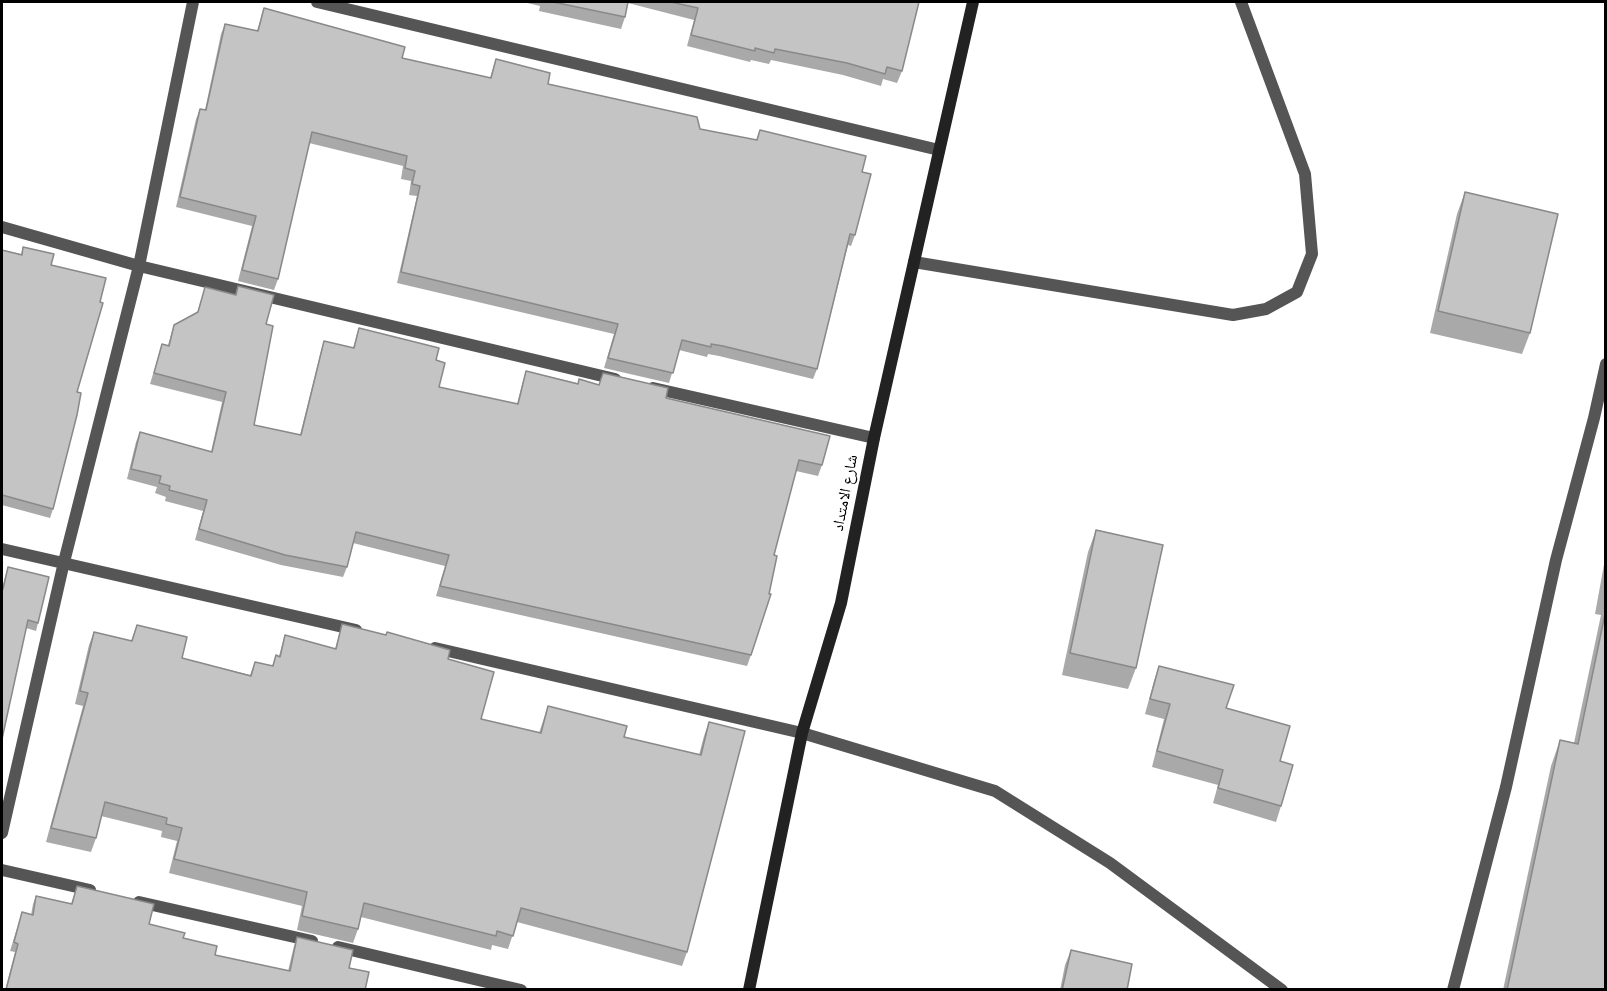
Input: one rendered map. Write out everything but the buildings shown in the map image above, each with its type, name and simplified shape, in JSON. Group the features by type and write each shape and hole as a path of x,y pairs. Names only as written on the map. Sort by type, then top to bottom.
{"street":[{"path":"2,833 64,562 139,266 193,2"},
{"path":"317,2 939,150"},
{"name":"شارع الامتداد","path":"749,990 802,733 841,603 874,438 973,2"},
{"path":"914,262 1233,315 1266,309 1297,291 1312,254 1305,174 1241,2"},
{"path":"2,227 139,266 639,385 874,438"},
{"path":"1453,990 1506,787 1556,560 1604,384 1605,364"},
{"path":"2,549 364,632"},
{"path":"422,645 802,733 995,791 1110,863 1282,990"},
{"path":"2,870 105,894"},
{"path":"128,899 521,990"}]}
